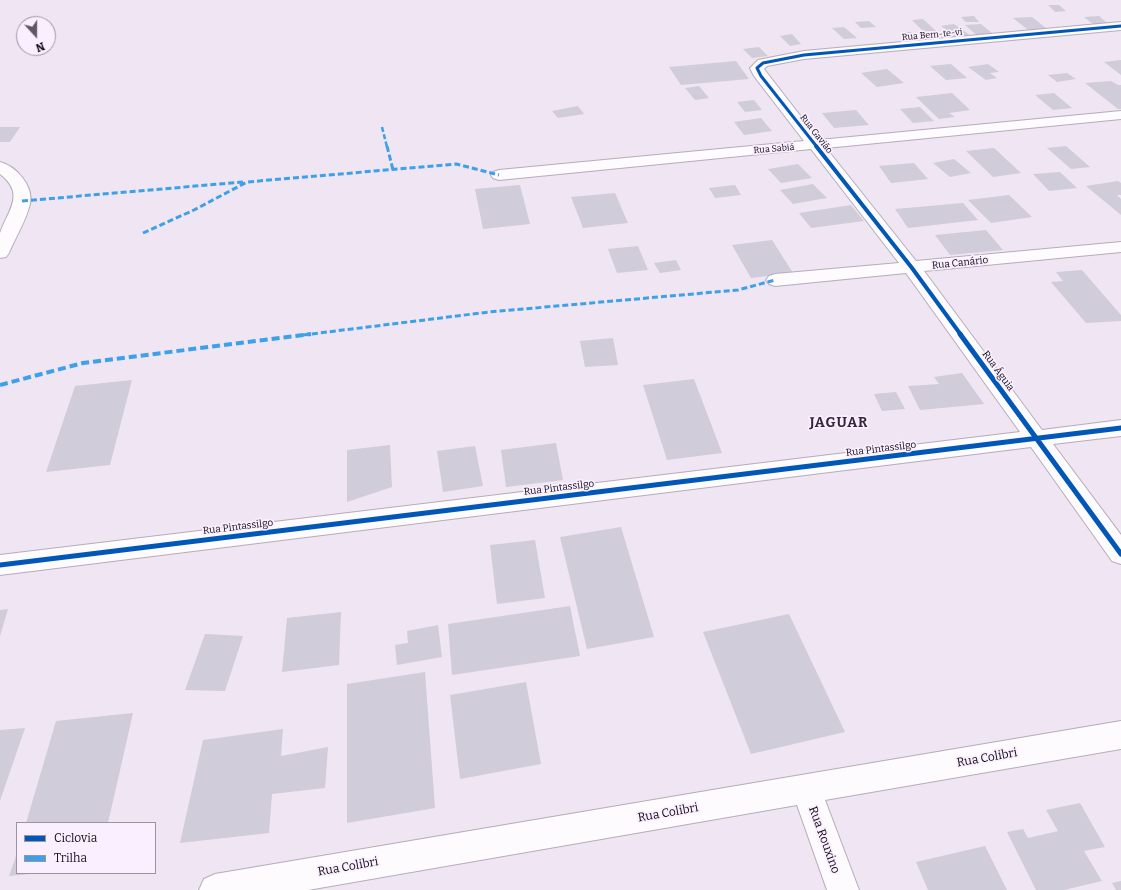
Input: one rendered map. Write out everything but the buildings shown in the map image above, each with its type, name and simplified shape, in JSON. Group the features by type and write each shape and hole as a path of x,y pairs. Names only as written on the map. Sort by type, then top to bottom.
{"street":[{"name":"Rua Bem-te-vi","path":"761,76 757,68 763,63 804,55 1121,26"},
{"name":"Rua Gavião","path":"761,76 859,201"},
{"name":"Rua Sabiá","path":"499,175 1121,115"},
{"path":"0,166 10,173 16,180 20,187 22,204 0,253"},
{"name":"Rua Águia","path":"859,201 912,268 1121,554"},
{"name":"Rua Canário","path":"775,280 1121,247"},
{"name":"Rua Pintassilgo","path":"0,565 1121,428"},
{"name":"Rua Colibri","path":"215,890 1121,735"},
{"name":"Rua Rouxino","path":"806,789 843,890"}],"marked path":[{"path":"382,127 393,170"},
{"path":"143,233 194,210 247,182 456,164 499,175"},
{"path":"22,201 243,182"},
{"path":"0,385 83,363 489,312 738,290 775,280"}],"cycle path":[{"path":"1121,26 804,55 763,63 757,68 761,76 912,268 1121,554"},
{"path":"0,565 1121,428"}],"district":[{"name":"JAGUAR","path":"839,423"}]}
